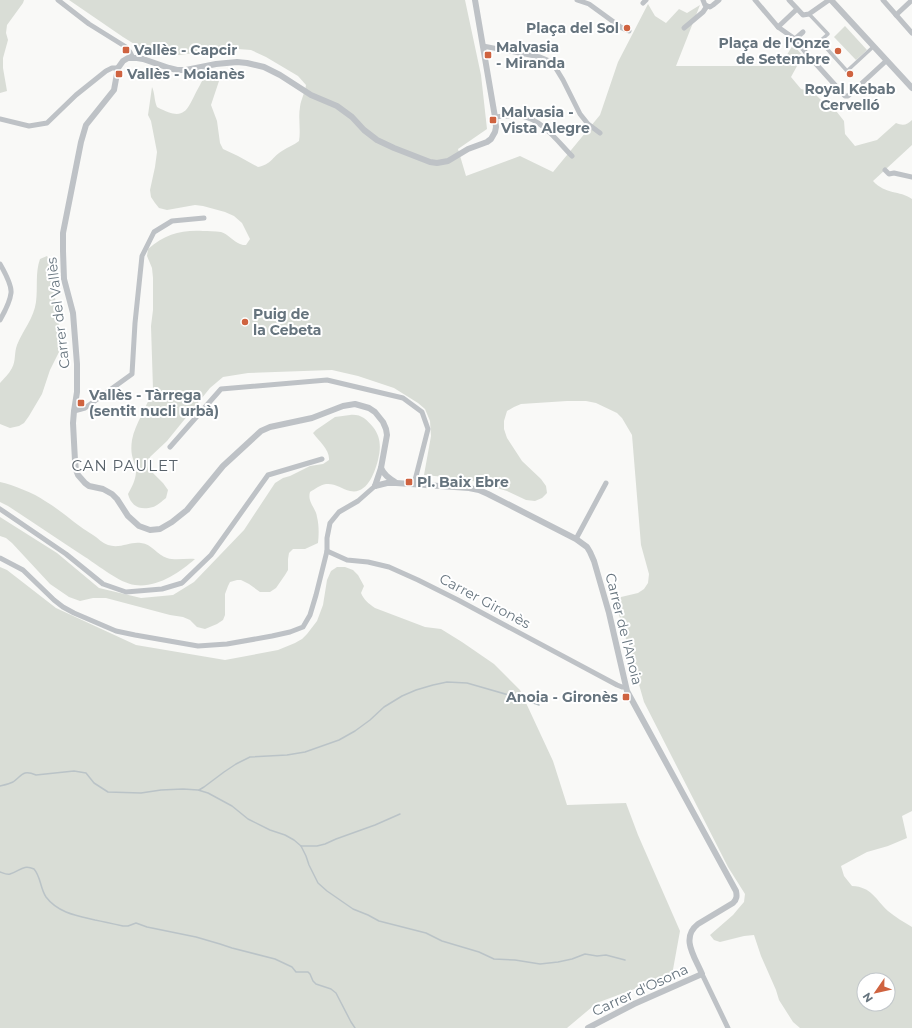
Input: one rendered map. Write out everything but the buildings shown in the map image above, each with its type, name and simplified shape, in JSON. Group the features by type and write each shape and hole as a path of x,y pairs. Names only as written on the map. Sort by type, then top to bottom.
{"street":[{"path":"58,0 89,24 126,48 133,58"},
{"path":"0,119 29,126 47,123 76,95 106,71 112,68 118,68 123,61 128,58 143,58 177,70 186,70 227,62 237,62 255,64 276,73 312,95 337,106 352,117 364,130 377,140 423,159 438,163 448,161 468,149 487,142 491,139 496,127 475,0"},
{"path":"577,0 589,4 622,28 629,31"},
{"path":"703,0 706,6"},
{"path":"706,6 711,6 719,0"},
{"path":"755,0 778,27 796,38 806,54 845,96 847,96 886,61"},
{"path":"789,0 803,15 809,14 830,0 912,88"},
{"path":"883,0 912,33"},
{"path":"896,15 912,0"},
{"path":"684,28 702,12 706,6"},
{"path":"778,27 797,9"},
{"path":"809,14 828,34 820,41 848,71 873,47"},
{"path":"796,38 804,32"},
{"path":"483,46 540,57 552,62 580,114 588,124 600,133"},
{"name":"Carrer del Vallès","path":"118,68 114,90 86,125 81,142 63,233 64,279 73,313 77,364 77,392 73,423 75,461 76,470 81,479 89,486 103,489 112,494 128,516 139,526 150,530 160,529 165,527 187,510 223,466 261,430 312,418 343,406 355,404 369,408 375,412 383,422 386,429 387,435 381,468 375,486"},
{"path":"495,117 520,116 535,121 548,131 572,156"},
{"path":"885,170 890,174 894,173 912,177"},
{"path":"74,411 85,408 132,374 135,323 142,256 154,232 172,221 204,218"},
{"path":"0,264 6,274 12,293 6,311 0,320"},
{"path":"170,447 221,390 328,380 403,398 422,412 428,429 414,484"},
{"path":"0,509 66,554 103,584 126,592 162,589 182,583 211,555 268,474 322,459"},
{"path":"381,468 386,476 396,482"},
{"name":"Carrer de l'Anoia","path":"375,486 396,482 479,490 576,539 590,552 594,561 608,613 625,687 632,703 735,887 737,894 737,897 733,903 698,924 690,933 690,946 702,974"},
{"path":"576,539 606,483"},
{"path":"0,558 23,570 54,600 64,607 81,616 116,630 135,635 198,646 227,644 272,636 303,627 310,616 316,595 327,551 327,538 330,523 339,512 358,501 375,486"},
{"name":"Carrer Gironès","path":"327,551 347,560 368,562 389,568 418,580 617,685 625,687"},
{"path":"702,974 728,1028"},
{"name":"Carrer d'Osona","path":"588,1028 634,1004 702,974"}],"shaded area":[{"path":"0,0 24,0 7,25 6,33 8,40 3,58 3,68 7,91 0,93"},
{"path":"69,0 465,0 481,75 487,129 458,149 466,176 520,156 553,172 600,115 618,62 648,4 655,16 666,23 679,9 687,13 700,5 676,66 780,66 793,45 806,59 797,66 791,77 801,89 812,91 829,108 833,107 844,121 845,134 855,146 877,140 896,123 905,124 912,120 912,145 873,181 883,188 912,199 912,811 902,816 907,838 888,846 867,852 841,866 844,876 852,886 869,891 888,911 912,927 912,1028 800,1028 793,1022 779,1000 754,935 720,942 714,940 710,935 733,915 744,902 745,894 728,867 644,702 615,601 621,597 638,593 644,589 648,583 649,574 641,545 632,435 622,418 617,413 596,403 586,401 521,404 507,411 504,421 504,429 507,438 522,461 541,479 546,486 547,493 542,498 535,501 526,500 507,491 466,479 424,475 431,436 430,421 425,409 394,388 358,376 332,370 248,373 223,377 210,388 167,441 150,457 148,463 150,470 168,490 166,498 156,506 148,508 140,508 131,502 128,494 135,480 136,474 136,468 132,457 132,440 153,389 151,326 153,310 153,278 152,268 147,256 148,249 167,236 187,231 221,232 237,243 243,245 246,245 250,239 242,223 234,216 225,212 195,205 167,210 159,208 151,197 150,190 157,152 151,121 148,115 152,87 157,107 175,114 181,113 189,106 204,78 215,75 219,81 211,105 217,121 220,143 223,149 258,167 266,164 282,151 299,141 300,107 306,85 298,76 251,50 238,49 179,55 146,50 139,47"},
{"path":"845,26 867,50 856,60 834,37"},
{"path":"47,256 54,273 54,290 61,336 60,350 50,370 42,394 29,416 24,423 10,428 0,424 0,383 12,368 17,345 31,319 36,302 38,264 40,259"},
{"path":"357,415 366,419 378,435 380,451 375,470 369,482 361,490 356,491 350,491 335,485 326,484 310,492 309,496 318,520 318,543 305,549 293,549 289,553 288,570 276,588 270,592 260,592 241,580 230,582 225,594 225,615 223,620 205,629 197,627 190,620 183,617 106,598 93,598 80,601 69,597 50,584 12,543 6,538 0,536 0,517 57,553 99,588 141,598 173,595 194,582 244,530 275,483 310,466 323,464 329,460 326,449 313,433 335,417"},
{"path":"0,482 35,495 108,545 117,546 141,543 148,545 163,557 174,559 195,559 175,574 159,582 143,585 129,584 109,573 0,502"},
{"path":"0,567 7,570 56,608 136,645 225,660 278,650 302,639 317,621 323,605 327,580 331,571 337,567 345,567 353,570 358,575 364,586 361,593 362,595 366,601 375,608 425,627 441,629 494,664 520,690 553,761 567,805 626,803 638,835 680,931 672,975 594,1004 567,1028 0,1028"}],"waterway":[{"path":"199,790 236,764 250,757 287,755 305,752 339,740 355,731 384,707 402,696 433,685 447,682 467,683 539,705"},
{"path":"0,786 13,782 25,773 36,775 74,771 86,773 94,783 108,792 141,793 161,790 198,790 208,793 232,806 248,819 270,830 285,835 301,846 317,846 325,844 400,814"},
{"path":"301,846 318,883 353,909 379,921 426,933 442,941 479,952 494,959 515,960 540,964 572,959 585,954 597,956 606,955 625,960"},
{"path":"0,872 9,874 27,867 34,869 38,875 46,897 56,907 75,915 123,926 136,923 147,927 196,937 275,959 292,967 296,972 308,972 316,984 331,989 336,993 355,1028"}],"place":[{"name":"Plaça del Sol","path":"627,28"},
{"name":"Vallès - Capcir","path":"126,50"},
{"name":"Plaça de l'Onze de Setembre","path":"838,51"},
{"name":"Malvasia - Miranda","path":"488,55"},
{"name":"Vallès - Moianès","path":"119,74"},
{"name":"Royal Kebab Cervelló","path":"850,74"},
{"name":"Malvasia - Vista Alegre","path":"493,120"},
{"name":"Puig de la Cebeta","path":"245,322"},
{"name":"Vallès - Tàrrega (sentit nucli urbà)","path":"81,403"},
{"name":"Pl. Baix Ebre","path":"409,482"},
{"name":"Anoia - Gironès","path":"626,697"}],"district":[{"name":"CAN PAULET","path":"125,466"}]}
